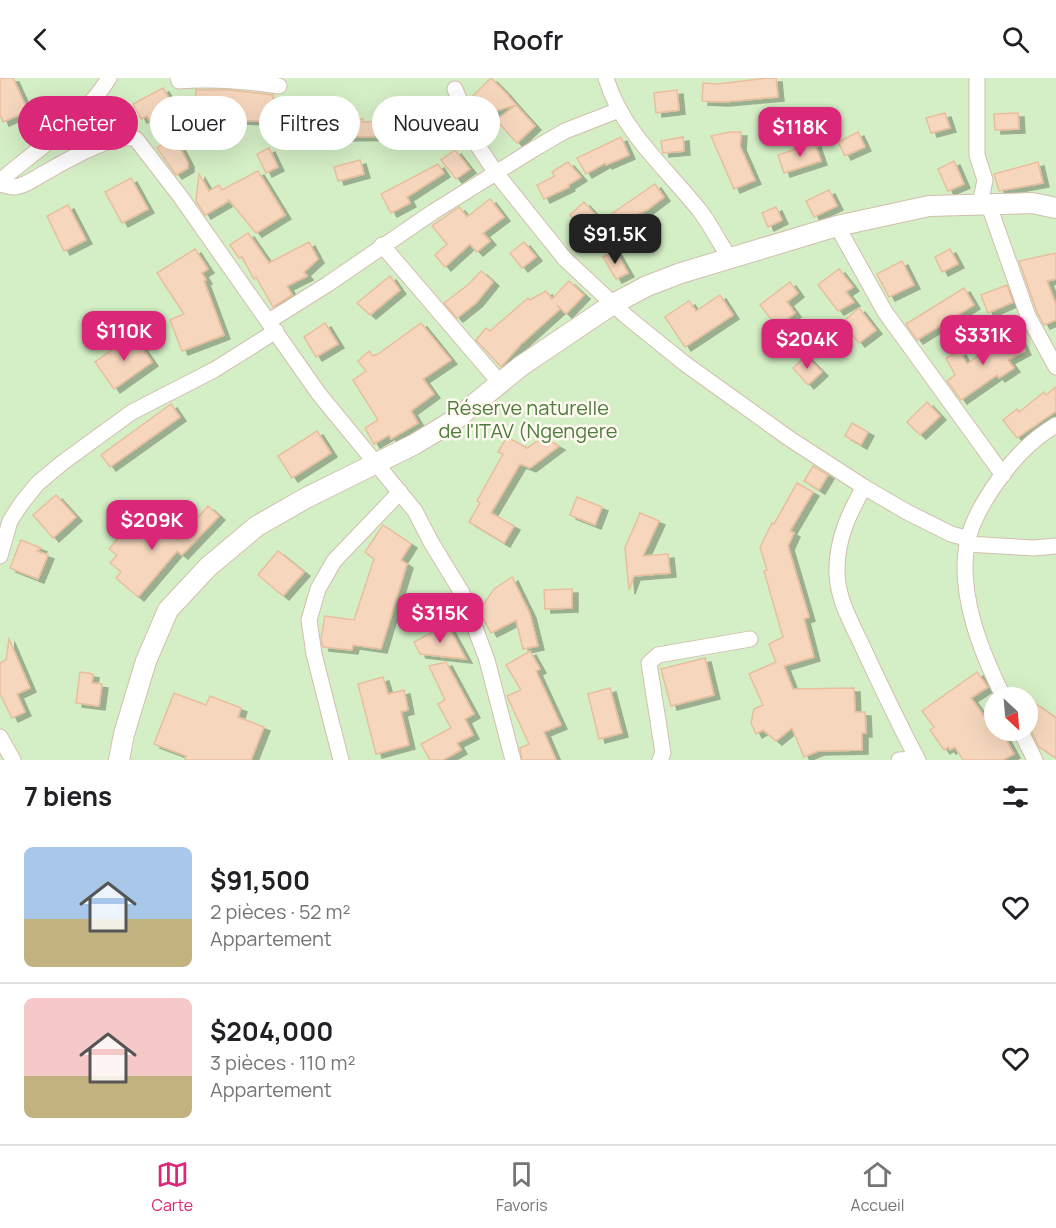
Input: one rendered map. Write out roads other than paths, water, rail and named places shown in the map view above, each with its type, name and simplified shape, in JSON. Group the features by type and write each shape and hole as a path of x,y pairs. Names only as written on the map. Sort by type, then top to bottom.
{"street":[{"path":"0,183 85,109 102,91 109,78"},
{"path":"178,78 179,81 246,81 279,86"},
{"path":"606,78 619,110 659,166 701,212 730,258"},
{"path":"977,78 977,155 985,180 984,203 1028,316 1056,367"},
{"path":"454,89 478,146 496,173 565,259 626,316 684,363 790,439 864,487 951,534 968,542 1034,548 1056,546"},
{"path":"0,556 10,521 38,484 62,463 132,412 214,370 382,245 496,173 565,131 619,110"},
{"path":"0,183 14,187 107,142 129,137 136,139 180,196 319,394 415,512 462,593 487,660 513,760"},
{"path":"119,760 124,734 146,661 168,610 208,567 257,526 374,463 415,444 456,419 521,366 613,304 647,286 730,258 837,226 928,206 1032,203 1056,207"},
{"path":"837,226 885,312 1003,475"},
{"path":"382,245 501,384"},
{"path":"998,687 972,618 966,571 968,542 973,525 1003,475 1026,446 1056,425"},
{"path":"864,487 841,533 837,555 839,591 917,759 899,760"},
{"path":"341,760 314,654 309,620 318,589 334,561 400,492"},
{"path":"660,760 663,753 649,663 658,655 750,639"},
{"path":"0,737 13,760"},
{"path":"1026,741 1035,760"}],"park label":[{"name":"Réserve naturelle de l'ITAV (Ngengere","path":"528,420"}]}
